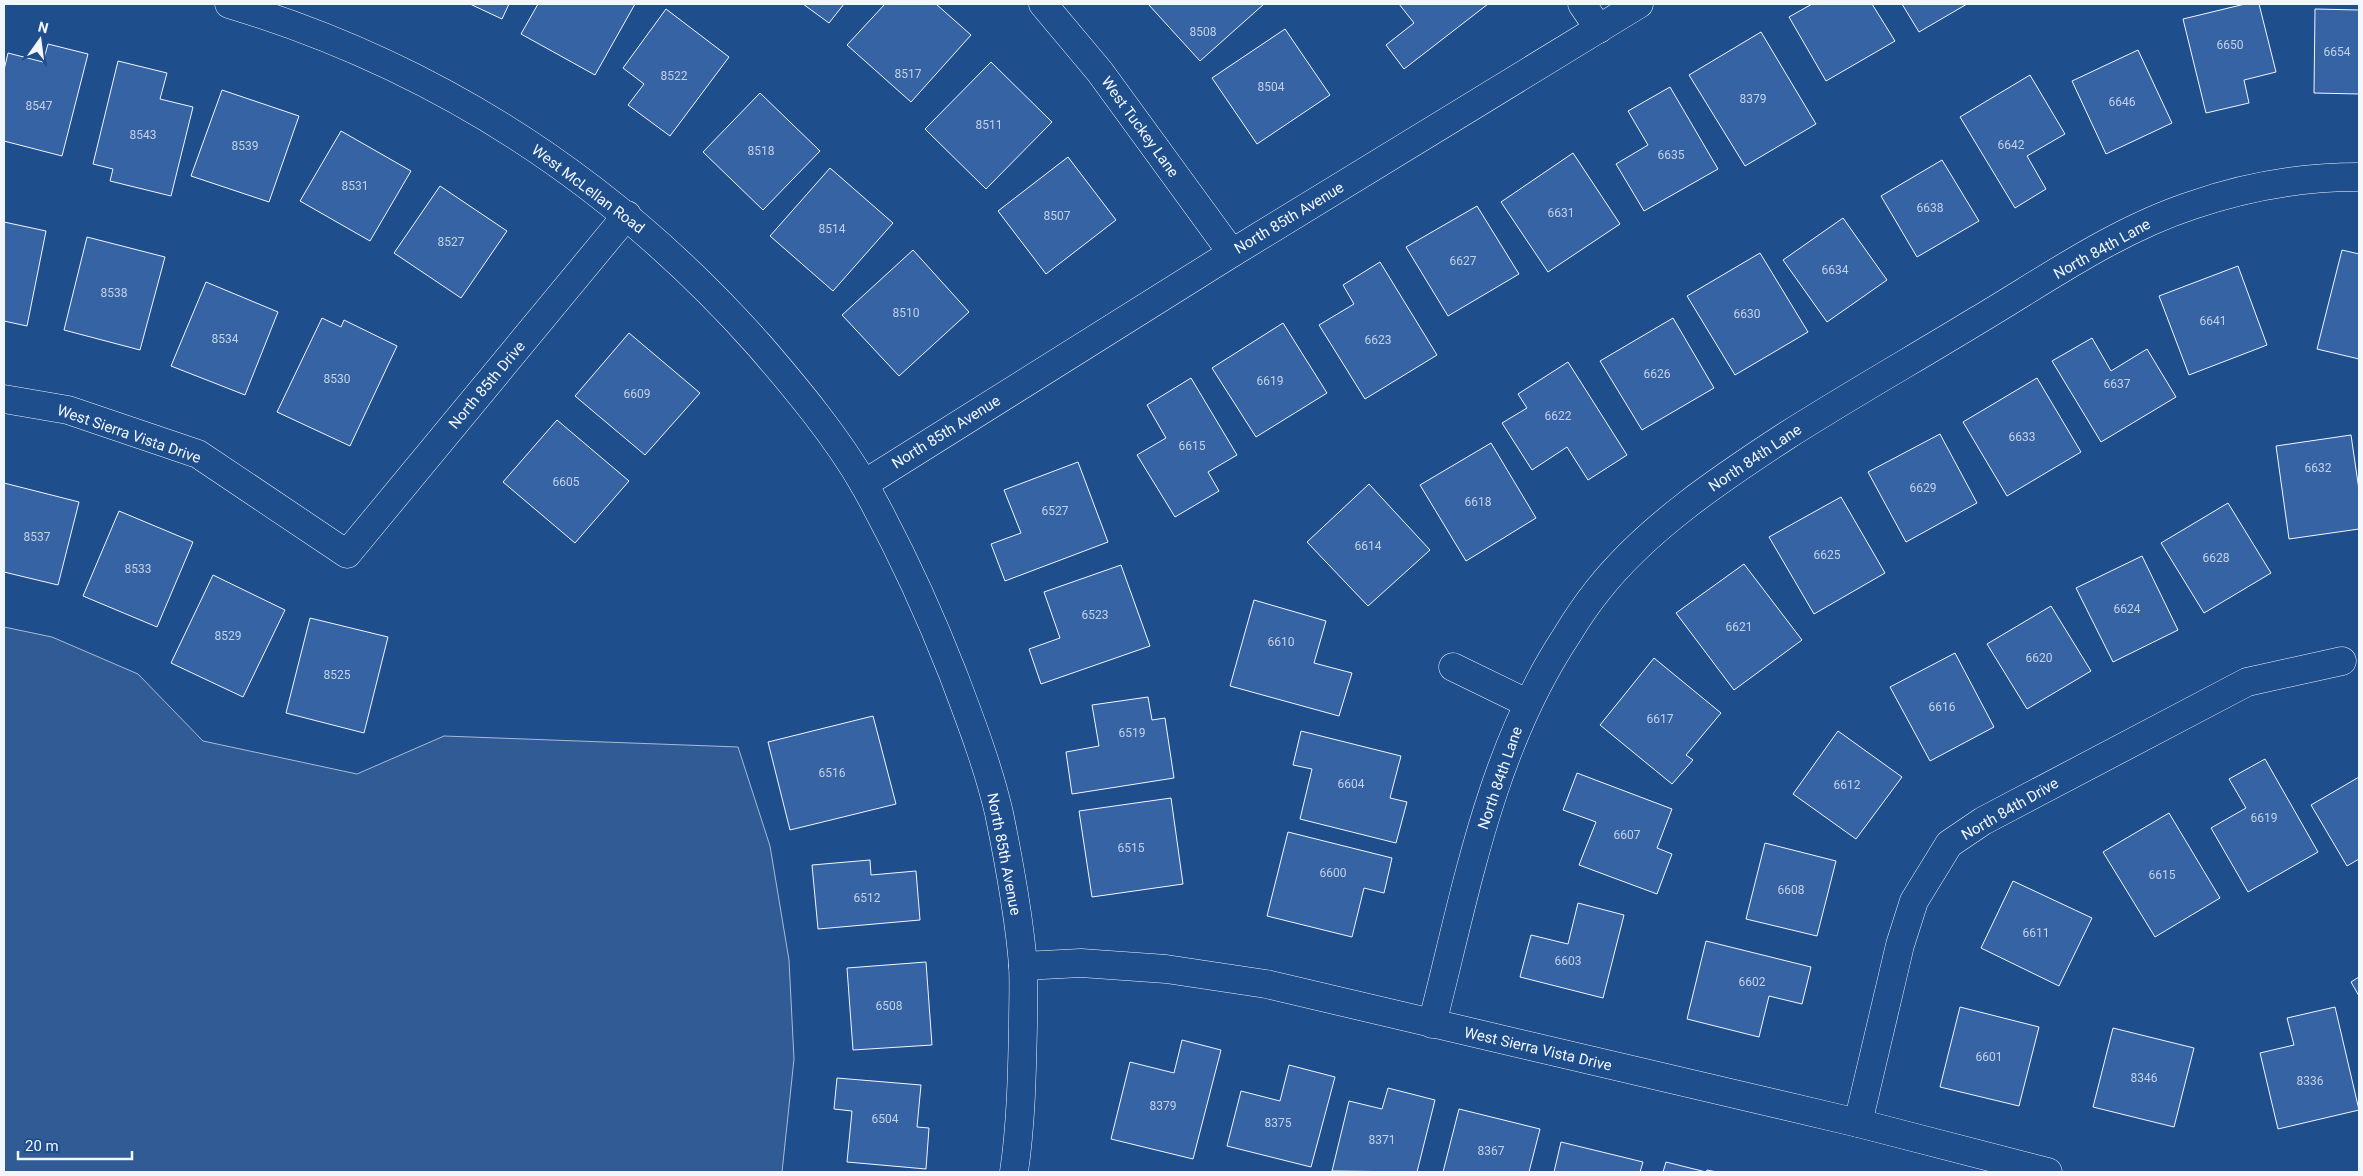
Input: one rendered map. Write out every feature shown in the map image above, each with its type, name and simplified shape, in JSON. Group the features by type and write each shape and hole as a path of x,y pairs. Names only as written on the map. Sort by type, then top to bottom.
{"street":[{"name":"West McLellan Road","path":"229,4 300,26 384,62 458,100 526,142 627,216 738,322 793,384 864,484"},
{"name":"West Tuckey Lane","path":"1043,4 1100,72 1232,253"},
{"path":"1582,4 1599,29"},
{"name":"North 85th Avenue","path":"1014,1172 1022,1074 1023,966 998,810 974,729 926,605 864,484 1232,253 1639,4"},
{"name":"North 84th Lane","path":"1432,1024 1481,832 1501,767 1527,703 1565,638 1598,589 1662,525 1740,466 1824,412 2078,260 2156,219 2231,194 2322,177 2359,177"},
{"name":"North 85th Drive","path":"347,554 627,216"},
{"name":"West Sierra Vista Drive","path":"4,399 68,410 198,454 347,554"},
{"name":"North 84th Drive","path":"1858,1123 1900,945 1914,901 1950,844 1983,821 2247,682 2342,661"},
{"path":"1453,667 1527,703"},
{"name":"West Sierra Vista Drive","path":"1023,966 1081,963 1166,969 1266,984 1858,1123 2048,1172"}],"shaded area":[{"path":"4,627 52,637 138,674 203,741 357,774 444,736 738,747 770,846 789,960 794,1059 782,1172 4,1172"}],"building":[{"path":"470,4 509,4 502,19"},
{"path":"538,4 635,4 595,75 521,34"},
{"path":"803,4 844,4 829,23"},
{"path":"885,4 936,4 971,35 911,102 847,45"},
{"path":"1148,4 1264,4 1200,61"},
{"path":"1399,4 1488,4 1404,69 1386,45 1414,23"},
{"path":"1812,4 1872,4 1895,41 1826,81 1789,17"},
{"path":"1902,4 1967,4 1919,32"},
{"path":"2245,4 2259,4 2276,72 2244,80 2249,103 2206,113 2183,19"},
{"path":"666,9 729,57 670,136 628,105 644,84 623,68"},
{"path":"2315,9 2359,10 2359,94 2314,93"},
{"path":"1285,29 1330,95 1257,144 1212,78"},
{"path":"1761,32 1816,124 1745,166 1689,75"},
{"path":"48,44 88,54 62,156 4,141 4,70 8,53 43,62"},
{"path":"2138,50 2172,123 2106,154 2072,81"},
{"path":"118,61 167,73 160,99 193,107 171,196 110,181 113,169 93,164"},
{"path":"991,62 1052,122 986,189 925,129"},
{"path":"2030,75 2065,134 2027,156 2046,189 2015,208 1960,117"},
{"path":"1670,87 1718,169 1644,211 1616,164 1648,145 1628,111"},
{"path":"222,90 299,116 269,202 191,176"},
{"path":"760,93 820,151 763,210 703,152"},
{"path":"341,131 411,171 370,241 300,201"},
{"path":"1573,153 1620,224 1548,272 1501,202"},
{"path":"1068,157 1116,220 1046,274 998,211"},
{"path":"1942,160 1979,221 1917,257 1881,196"},
{"path":"830,168 893,223 833,291 770,236"},
{"path":"440,186 507,231 461,298 394,253"},
{"path":"1477,206 1519,274 1448,316 1406,247"},
{"path":"1843,218 1887,280 1827,322 1783,260"},
{"path":"4,222 46,231 27,326 4,321"},
{"path":"87,237 165,257 140,350 64,330"},
{"path":"913,250 969,312 899,376 842,315"},
{"path":"2342,250 2359,254 2359,359 2317,349"},
{"path":"1760,253 1808,332 1735,375 1687,296"},
{"path":"1380,262 1437,355 1365,399 1319,325 1354,304 1343,285"},
{"path":"2238,266 2267,345 2189,375 2159,296"},
{"path":"206,282 278,312 245,395 171,366"},
{"path":"322,318 341,327 344,320 397,346 350,446 277,412"},
{"path":"1673,318 1714,388 1642,430 1600,361"},
{"path":"1283,323 1327,393 1256,437 1212,368"},
{"path":"629,333 700,393 645,455 575,396"},
{"path":"2092,338 2111,371 2147,349 2176,397 2101,442 2052,361"},
{"path":"1568,362 1627,455 1588,480 1567,447 1532,470 1502,423 1527,408 1518,394"},
{"path":"1191,378 1237,455 1208,472 1219,491 1175,517 1137,455 1166,438 1147,405"},
{"path":"2037,378 2081,452 2007,496 1963,422"},
{"path":"557,420 629,481 575,543 503,482"},
{"path":"1940,434 1977,503 1906,542 1868,472"},
{"path":"2351,435 2359,490 2359,529 2289,539 2276,446"},
{"path":"1491,443 1536,518 1466,561 1420,485"},
{"path":"1078,462 1108,542 1005,581 991,544 1021,533 1004,490"},
{"path":"4,483 79,502 58,585 4,572"},
{"path":"1369,484 1430,550 1368,606 1307,542"},
{"path":"1841,497 1885,573 1814,614 1769,537"},
{"path":"2228,503 2271,573 2204,613 2161,543"},
{"path":"119,511 193,542 157,627 83,596"},
{"path":"2142,556 2178,630 2113,662 2076,588"},
{"path":"1744,564 1802,640 1734,690 1676,613"},
{"path":"1121,565 1150,646 1041,684 1029,649 1060,638 1044,592"},
{"path":"213,575 285,610 243,697 171,663"},
{"path":"1254,600 1326,621 1314,663 1352,673 1339,716 1230,686"},
{"path":"2051,606 2091,671 2027,709 1987,644"},
{"path":"310,618 388,637 364,733 286,713"},
{"path":"1955,653 1994,727 1930,761 1890,687"},
{"path":"1654,658 1721,713 1686,755 1693,760 1672,784 1600,725"},
{"path":"1148,697 1152,720 1165,718 1174,778 1072,794 1066,752 1099,746 1092,705"},
{"path":"873,716 896,804 790,830 768,742"},
{"path":"1301,731 1401,756 1390,798 1407,802 1396,843 1300,819 1312,769 1293,765"},
{"path":"1838,731 1902,777 1856,839 1793,794"},
{"path":"2265,759 2318,852 2248,892 2211,828 2246,808 2229,779"},
{"path":"1577,773 1672,809 1657,848 1672,854 1657,894 1579,865 1596,822 1563,810"},
{"path":"2359,777 2359,859 2347,866 2311,805"},
{"path":"1171,798 1183,884 1092,897 1079,811"},
{"path":"2169,813 2220,898 2155,937 2103,852"},
{"path":"1288,832 1392,858 1384,893 1364,888 1352,937 1267,916"},
{"path":"1765,843 1836,861 1817,936 1746,919"},
{"path":"870,860 871,875 916,871 920,920 818,929 812,865"},
{"path":"2013,881 2092,918 2059,986 1981,948"},
{"path":"1578,903 1624,915 1603,998 1520,977 1531,935 1568,944"},
{"path":"1706,941 1811,967 1802,1004 1769,996 1759,1037 1687,1019"},
{"path":"926,962 932,1045 853,1050 847,968"},
{"path":"2359,977 2359,996 2351,982"},
{"path":"1960,1007 2039,1027 2019,1106 1940,1087"},
{"path":"2335,1007 2359,1110 2278,1129 2260,1053 2294,1045 2287,1018"},
{"path":"2113,1028 2194,1048 2174,1127 2093,1107"},
{"path":"1182,1040 1221,1050 1193,1159 1111,1139 1130,1062 1174,1073"},
{"path":"1289,1065 1335,1077 1311,1167 1227,1146 1241,1091 1280,1101"},
{"path":"837,1078 921,1085 917,1127 929,1128 926,1169 847,1162 852,1111 834,1109"},
{"path":"1388,1088 1435,1100 1417,1172 1332,1171 1349,1101 1382,1109"},
{"path":"1459,1109 1540,1129 1529,1172 1443,1172"},
{"path":"1561,1142 1643,1162 1640,1172 1554,1172"},
{"path":"1666,1162 1706,1172 1663,1172"}]}
